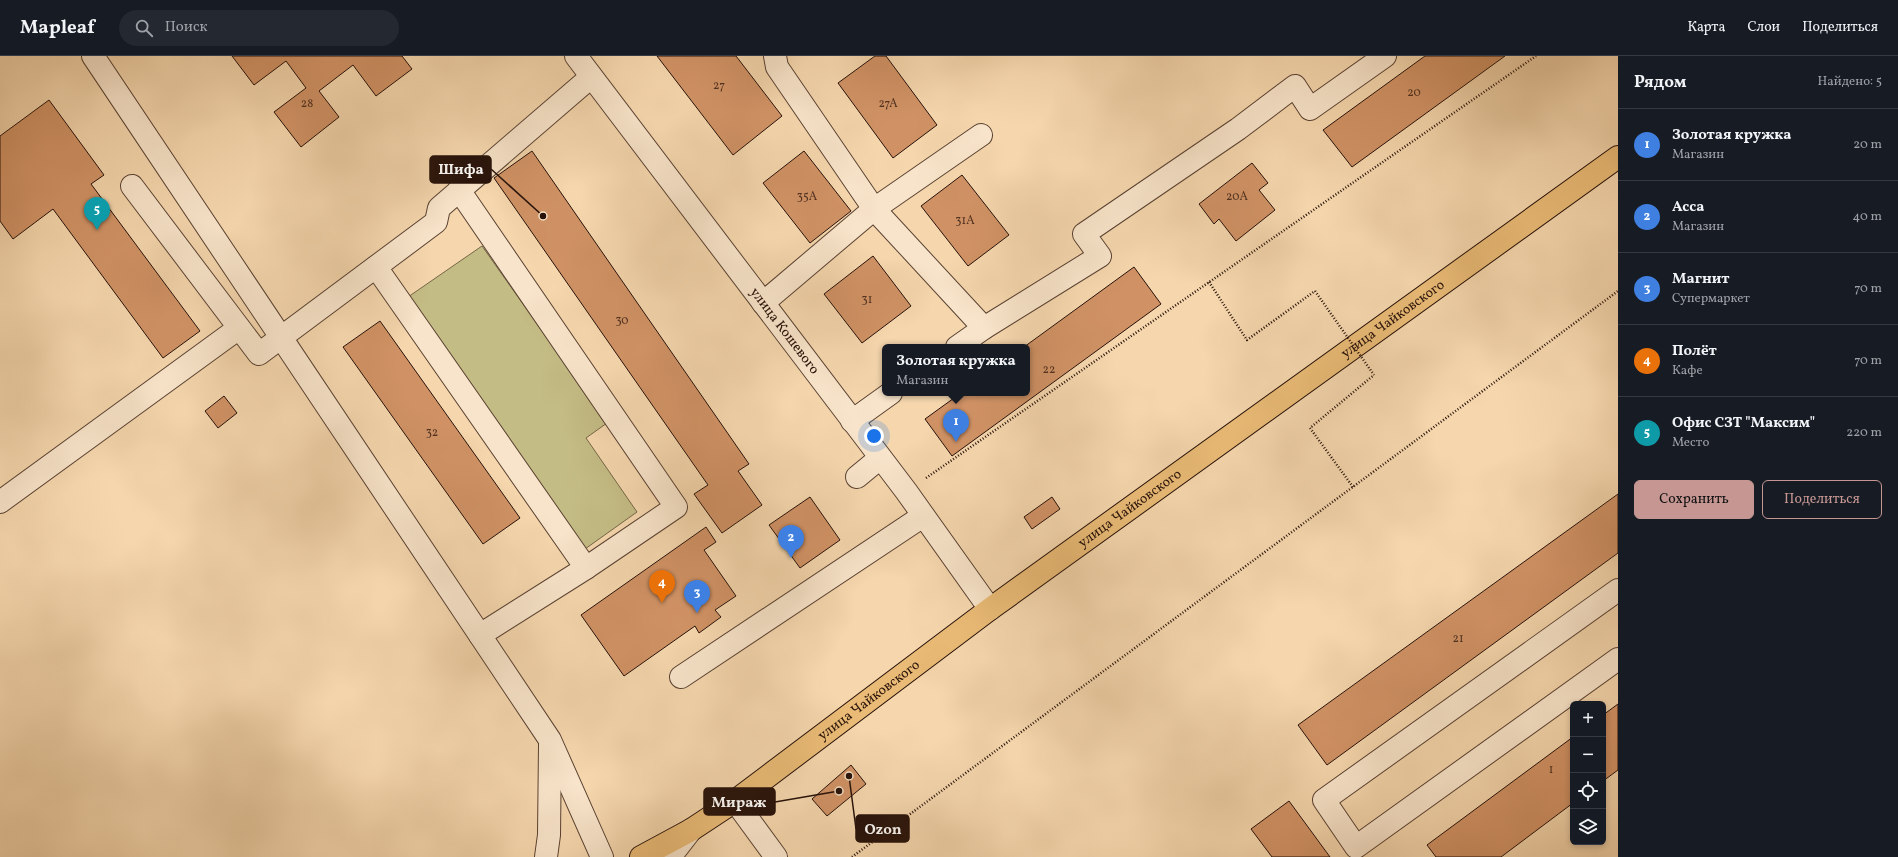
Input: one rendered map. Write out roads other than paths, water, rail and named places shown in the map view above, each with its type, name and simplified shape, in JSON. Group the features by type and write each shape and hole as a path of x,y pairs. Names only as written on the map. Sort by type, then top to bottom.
{"main road":[{"name":"улица Чайковского","path":"641,857 692,830 735,801 990,609 1618,157"}],"street":[{"path":"93,56 550,740 602,857"},
{"name":"улица Кошевого","path":"576,56 906,492 990,609"},
{"path":"775,56 777,67 874,209 984,328"},
{"path":"961,344 984,328 1100,256 1084,234 1238,129 1295,86 1310,109 1385,56"},
{"path":"132,186 259,354 436,222 438,208 591,77"},
{"path":"763,303 874,209 981,135"},
{"path":"459,190 676,508 586,568 480,635"},
{"path":"376,267 586,568"},
{"path":"0,502 239,328"},
{"path":"852,420 887,396"},
{"path":"857,477 880,458"},
{"path":"681,677 923,516"},
{"path":"1618,590 1324,800 1356,847 1618,659"},
{"path":"546,857 549,835 550,740"},
{"path":"735,801 776,857"},
{"path":"670,857 692,830"}],"place":[{"name":"Шифа","path":"543,216"},
{"name":"Офис СЗТ \"Максим\"","path":"97,230"},
{"name":"Золотая кружка","path":"956,442"},
{"name":"Acca","path":"791,558"},
{"name":"Полёт","path":"662,603"},
{"name":"Магнит","path":"697,613"},
{"name":"Ozon","path":"849,776"},
{"name":"Мираж","path":"839,791"}]}
